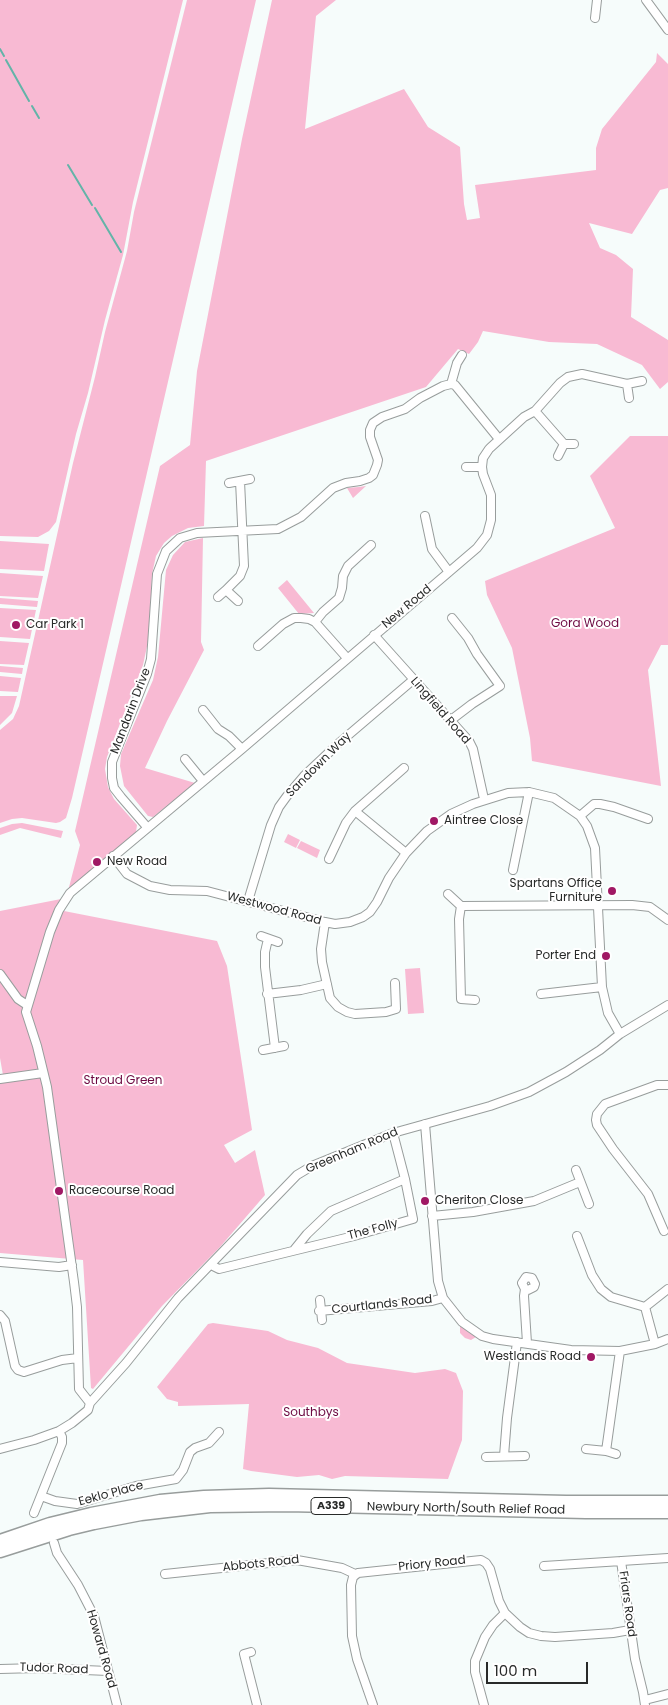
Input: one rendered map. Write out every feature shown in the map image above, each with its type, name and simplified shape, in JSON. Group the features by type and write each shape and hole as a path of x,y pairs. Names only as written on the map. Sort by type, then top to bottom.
{"highway":[{"name":"Newbury North/South Relief Road","path":"0,1541 50,1524 114,1509 160,1501 204,1497 305,1496 566,1502 668,1502"},
{"name":"Newbury North/South Relief Road","path":"0,1552 69,1529 94,1523 141,1514 210,1506 279,1505 668,1512"}],"street":[{"path":"595,18 597,0"},
{"path":"646,0 668,30"},
{"path":"462,355 457,363 451,384 458,387 499,440"},
{"path":"466,466 482,466 483,458 499,440 524,417 536,410 560,383 574,374 594,376 627,384 642,381"},
{"name":"Mandarin Drive","path":"148,827 114,788 111,770 112,762 147,674 151,659 158,574 166,551 180,538 197,533 278,529 301,517 333,488 369,478 373,475 378,460 370,437 370,430 376,420 405,409 420,398 451,384"},
{"path":"627,384 629,398"},
{"path":"536,410 564,444"},
{"path":"564,444 574,444"},
{"path":"558,456 564,444"},
{"name":"New Road","path":"27,1005 50,932 59,910 70,893 477,548 489,530 491,495 482,466"},
{"path":"229,483 250,479"},
{"path":"218,597 243,571 240,481"},
{"path":"425,516 432,548 449,572"},
{"path":"315,622 338,598 342,588 343,576 348,566 372,545"},
{"path":"226,590 238,601"},
{"path":"451,720 472,704 502,689 468,638 452,618"},
{"path":"258,646 288,620 309,619 315,622 347,658"},
{"name":"Lingfield Road","path":"374,635 464,735 473,749 484,799"},
{"name":"Sandown Way","path":"248,901 271,825 279,807 287,796 304,776 339,742 413,680"},
{"path":"203,710 218,729 230,736 242,749"},
{"path":"185,759 203,781"},
{"path":"329,860 346,823 355,811 404,768"},
{"path":"513,870 529,792"},
{"name":"Westwood Road","path":"113,856 127,874 150,886 170,890 207,891 335,924 350,922 370,912 406,853 427,831 443,820 484,799 508,793 529,792 554,798 580,816 593,839 597,855 602,988 608,1014 620,1034"},
{"path":"580,816 594,804 614,807 648,819"},
{"path":"355,811 406,853"},
{"path":"635,825 638,816"},
{"path":"448,894 461,906 632,905 650,907 668,920"},
{"path":"461,906 459,919 461,999 475,1000"},
{"path":"325,922 321,949 330,998 338,1006 347,1012 355,1014 386,1012 396,1009 395,984"},
{"path":"274,1048 267,994 264,938 278,942"},
{"path":"0,974 18,999 27,1005 26,1015 37,1046 47,1087 77,1307 79,1389 90,1403"},
{"path":"267,994 301,990 327,984"},
{"path":"542,994 602,988"},
{"name":"Greenham Road","path":"0,1449 59,1431 88,1410 90,1403 120,1370 168,1310 297,1175 312,1166 393,1133 490,1106 529,1092 566,1072 600,1050 620,1034 668,1005"},
{"path":"262,1050 284,1046"},
{"path":"0,1079 43,1073"},
{"path":"664,1231 648,1194 596,1125 596,1120 597,1114 605,1104 657,1085 668,1085"},
{"path":"425,1124 438,1281 443,1298 462,1322 478,1333 493,1339 570,1350 620,1351 655,1344 668,1339"},
{"name":"The Folly","path":"211,1265 218,1269 413,1219 393,1133"},
{"path":"576,1170 589,1204"},
{"path":"294,1250 307,1234 331,1211 405,1179"},
{"path":"432,1216 473,1212 534,1201 580,1182"},
{"path":"577,1236 592,1275 601,1289 611,1297 645,1307"},
{"path":"0,1262 52,1266 72,1265"},
{"path":"525,1289 527,1343"},
{"path":"645,1307 668,1289"},
{"name":"Courtlands Road","path":"320,1310 432,1301 443,1298"},
{"name":"Courtlands Road","path":"320,1300 322,1320"},
{"path":"645,1307 655,1344"},
{"path":"0,1314 5,1321 14,1362 18,1370 24,1372 62,1360 78,1358"},
{"path":"504,1456 517,1342"},
{"path":"606,1451 620,1351"},
{"path":"34,1513 62,1443 59,1431"},
{"path":"188,1480 180,1475 190,1452 195,1448 209,1444 219,1432"},
{"path":"586,1450 606,1451 616,1454"},
{"path":"486,1457 525,1456"},
{"name":"Eeklo Place","path":"41,1496 55,1501 77,1504 136,1486 176,1479 180,1475"},
{"name":"Howard Road","path":"54,1543 55,1549 78,1585 94,1616 116,1705"},
{"path":"544,1566 668,1558"},
{"name":"Abbots Road","path":"165,1574 297,1560 342,1568 355,1574"},
{"name":"Priory Road","path":"355,1574 481,1560 490,1568 505,1614 524,1631 541,1636 555,1637 630,1630"},
{"name":"Friars Road","path":"620,1561 635,1659 645,1703"},
{"path":"355,1574 351,1584 352,1636 357,1660 373,1705"},
{"path":"484,1705 475,1672 476,1654 490,1629 505,1614"},
{"path":"251,1652 244,1654 257,1705"},
{"name":"Tudor Road","path":"0,1669 38,1668 108,1671"},
{"path":"645,1703 668,1694"}],"green space":[{"path":"0,0 183,0 133,202 123,255 76,434 56,522 49,531 38,537 0,536"},
{"path":"187,0 256,0 66,818 56,823 22,818 0,823 0,730 13,719 19,706 73,463 127,251 134,212"},
{"path":"272,0 336,0 316,16 305,129 404,89 428,127 460,147 467,220 480,218 475,185 596,170 596,148 602,129 656,62 657,53 668,64 668,188 660,190 632,234 589,223 600,248 616,255 633,269 631,317 668,340 668,382 660,389 642,365 597,344 549,342 483,331 469,354 458,349 426,387 206,461 204,526 188,528 172,536 164,543 156,556 152,574 149,637 143,665 107,757 105,769 108,787 114,799 137,825 136,832 68,891 80,845 75,831 160,466 190,445 197,371 242,139"},
{"name":"Gora Wood","path":"630,436 668,436 668,645 661,645 648,670 661,786 532,761 530,738 512,648 487,595 485,581 615,528 590,476"},
{"path":"366,486 353,498 347,488 359,487"},
{"path":"203,538 201,642 204,650 145,768 195,783 153,817 148,816 124,786 120,766 121,754 153,680 158,657 166,570 173,555 185,542"},
{"path":"0,541 49,544 44,571 0,569"},
{"path":"0,573 43,576 38,598 0,596"},
{"path":"287,580 314,613 299,614 278,588"},
{"path":"0,598 38,601 37,607 0,604"},
{"path":"0,608 36,610 30,639 0,637"},
{"path":"0,641 29,643 24,665 0,664"},
{"path":"0,666 23,668 22,674 0,672"},
{"path":"0,676 21,678 18,692 0,691"},
{"path":"0,696 17,696 12,713 0,725"},
{"path":"22,823 63,831 61,838 20,828 0,835 0,828"},
{"path":"288,834 300,840 296,848 284,842"},
{"path":"301,841 320,850 317,858 297,848"},
{"name":"Stroud Green","path":"61,899 64,911 217,941 227,966 252,1130 224,1145 235,1163 255,1150 265,1195 220,1247 162,1306 93,1389 91,1388 83,1260 0,1253 0,1082 4,1081 0,1058 0,911"},
{"path":"420,968 424,1013 408,1014 405,969"},
{"name":"Southbys","path":"213,1323 268,1331 287,1340 318,1348 347,1363 415,1373 445,1369 456,1373 463,1391 462,1440 448,1479 345,1476 332,1479 319,1475 297,1477 243,1469 249,1404 178,1406 178,1402 167,1399 157,1387 208,1324"},
{"path":"460,1326 476,1337 471,1340 465,1338 460,1333"}],"waterway":[{"path":"0,49 4,56"},
{"path":"6,60 29,101"},
{"path":"32,106 39,118"},
{"path":"68,165 92,205"},
{"path":"95,208 121,252"}],"place":[{"name":"Car Park 1","path":"16,625"},
{"name":"Aintree Close","path":"434,821"},
{"name":"New Road","path":"97,862"},
{"name":"Spartans Office Furniture","path":"612,891"},
{"name":"Porter End","path":"606,956"},
{"name":"Racecourse Road","path":"59,1191"},
{"name":"Cheriton Close","path":"425,1201"},
{"name":"Westlands Road","path":"591,1357"}]}
